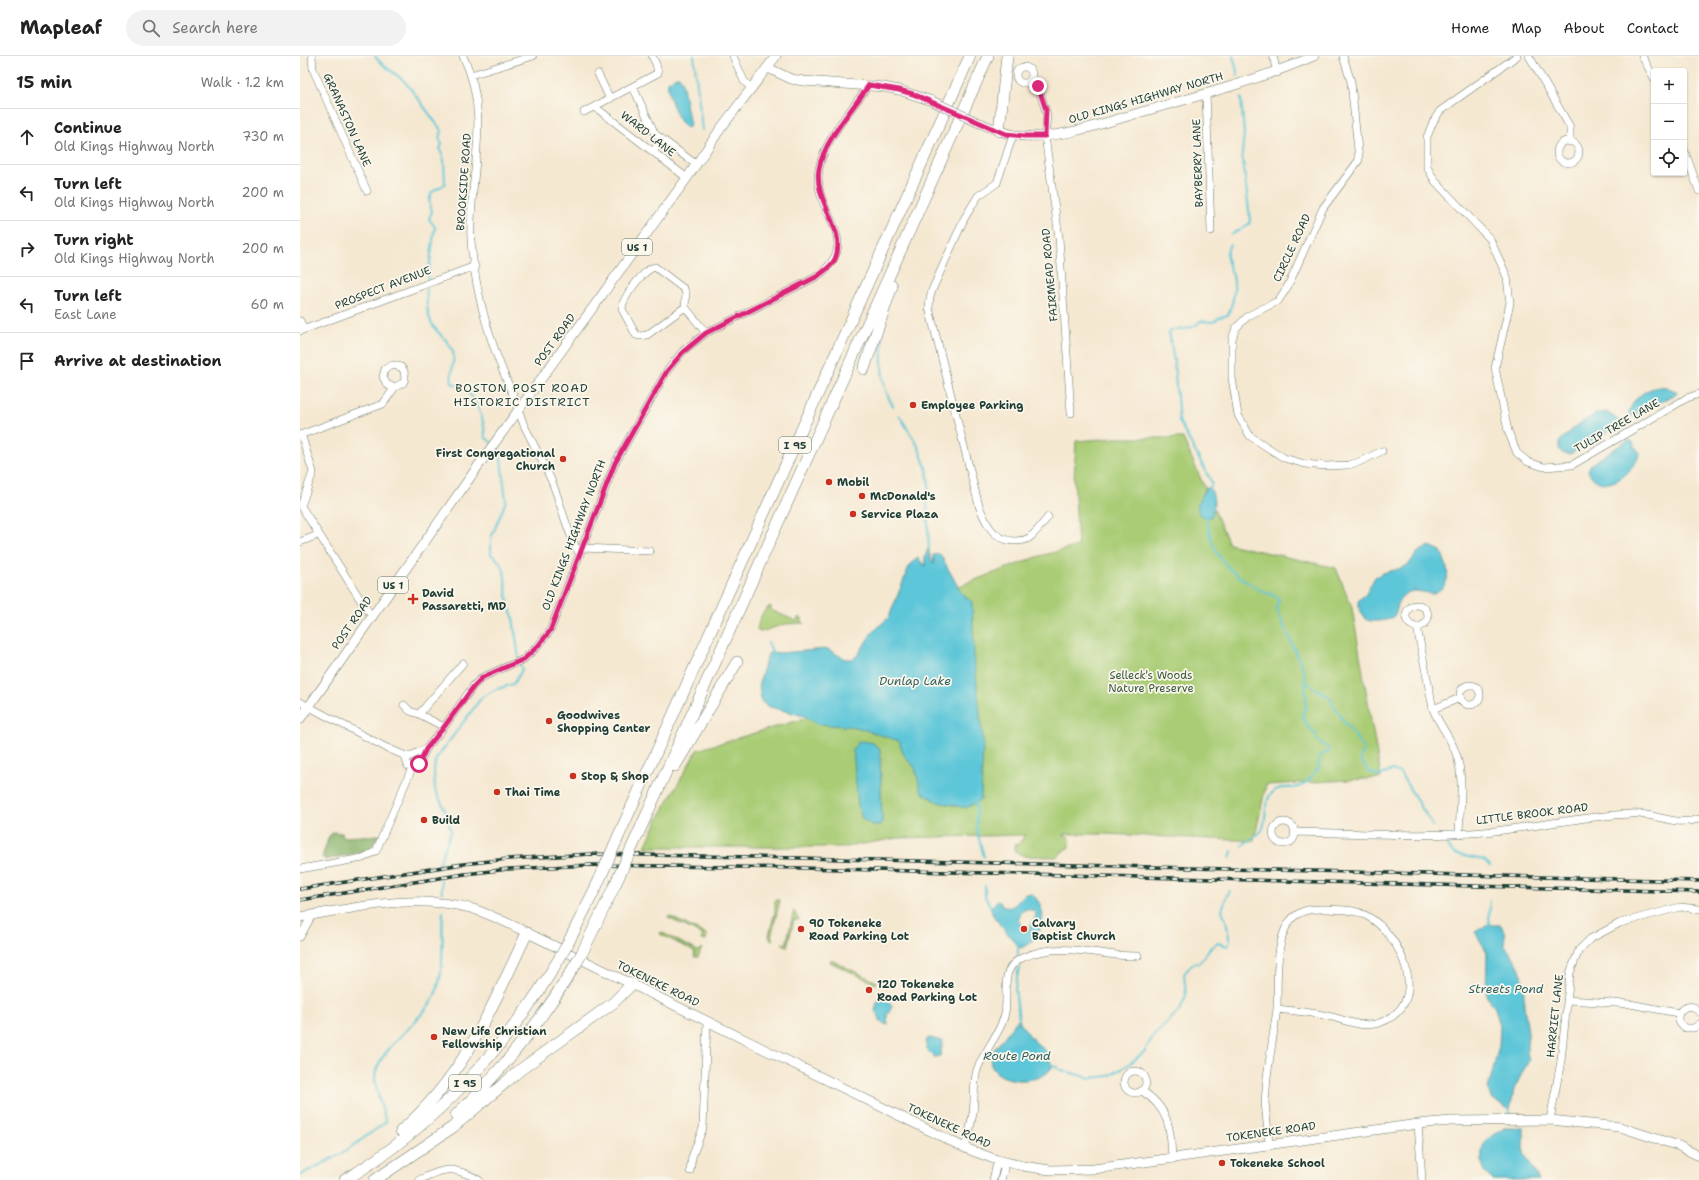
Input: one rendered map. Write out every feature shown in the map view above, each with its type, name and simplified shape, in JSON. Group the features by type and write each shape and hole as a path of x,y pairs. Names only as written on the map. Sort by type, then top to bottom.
{"highway":[{"name":"I 95","path":"346,1179 404,1138 466,1082 514,1026 567,945 597,885 970,56"},
{"name":"I 95","path":"376,1179 431,1137 481,1090 525,1038 574,967 615,885 988,56"},
{"path":"998,131 1007,56"},
{"path":"864,369 886,302 933,178"},
{"path":"639,831 737,662"},
{"path":"346,1179 420,1114 453,1076 474,1041 527,932"},
{"path":"376,1179 453,1126 516,1073 613,1004 632,984"}],"main road":[{"name":"POST ROAD","path":"300,718 518,410 697,165 722,128 776,56"},
{"name":"OLD KINGS HIGHWAY NORTH","path":"768,68 791,79 869,85 899,90 932,101 998,131 1013,135 1045,136 1102,123 1206,94 1277,72 1314,56"},
{"name":"TOKENEKE ROAD","path":"300,917 386,904 439,903 459,906 480,912 527,932 965,1148 1002,1162 1050,1170 1080,1170 1172,1159 1418,1124 1451,1121 1511,1120 1550,1120 1620,1127 1680,1146 1699,1156"}],"street":[{"name":"GRANASTON LANE","path":"312,56 313,69 367,191"},
{"name":"BROOKSIDE ROAD","path":"463,56 471,75 478,111 471,241 482,315 496,358 518,410 553,484 574,544 582,552"},
{"path":"471,75 515,63 533,56"},
{"path":"584,112 658,74 656,64 652,56"},
{"path":"733,56 744,81 752,89"},
{"path":"1273,56 1277,72"},
{"name":"CIRCLE ROAD","path":"1343,56 1351,82 1359,160 1323,208 1288,286 1278,301 1248,316 1236,328 1232,339 1232,378 1238,415 1250,436 1284,458 1305,464 1326,466 1348,465 1360,462 1382,451"},
{"name":"TULIP TREE LANE","path":"1517,56 1440,111 1432,122 1427,137 1426,150 1427,167 1435,181 1490,239 1508,277 1510,303 1495,368 1508,432 1517,453 1528,462 1544,467 1572,465 1604,448 1687,398 1699,394"},
{"path":"1529,56 1570,127 1570,142"},
{"path":"1642,56 1651,72"},
{"path":"598,74 610,99"},
{"name":"FAIRMEAD ROAD","path":"1031,79 1038,86 1046,110 1045,136 1059,238 1071,413"},
{"name":"OLD KINGS HIGHWAY NORTH","path":"300,869 362,858 376,851 412,768 418,766 426,749 474,686 483,677 524,659 538,646 550,631 582,552 615,463 628,437 667,371 683,352 706,333 818,276 830,267 838,250 837,234 821,197 818,183 819,170 828,145 869,85"},
{"path":"633,87 654,134 697,165"},
{"name":"BAYBERRY LANE","path":"1206,94 1211,231"},
{"name":"WARD LANE","path":"595,107 687,178"},
{"path":"1013,135 997,183 978,196 964,219 933,288 930,298 930,308 979,506 984,519 991,531 1000,538 1019,541 1028,539 1048,518"},
{"path":"653,152 662,139"},
{"path":"1687,155 1697,177 1699,191"},
{"name":"PROSPECT AVENUE","path":"302,330 475,266"},
{"path":"685,307 647,335 641,336 636,335 622,309 624,300 645,271 655,267 684,289 686,294 685,307 706,333"},
{"path":"300,321 302,330"},
{"path":"372,615 367,610 318,535 301,506 313,472 300,434 383,404 395,387"},
{"path":"300,542 318,535"},
{"path":"582,552 650,551"},
{"path":"1417,627 1433,709 1437,721 1452,744 1459,762 1461,773 1459,833"},
{"path":"419,714 464,663"},
{"path":"1433,709 1460,698"},
{"path":"300,702 385,747 411,756 417,756 420,760"},
{"path":"404,705 410,711 444,727"},
{"name":"OLD KINGS HIGHWAY NORTH","path":"411,756 426,749"},
{"path":"411,756 407,765 412,768"},
{"name":"LITTLE BROOK ROAD","path":"1294,832 1459,833 1494,831 1632,813 1671,822 1699,819"},
{"name":"HARRIET LANE","path":"1550,1120 1561,1061 1570,973 1579,950 1590,940 1620,923 1680,907 1699,909"},
{"path":"1269,1144 1265,1102 1267,1077 1277,1009 1282,937 1291,920 1297,914 1306,910 1348,910 1359,912 1368,916 1381,927 1394,945 1408,973 1408,989 1402,1005 1396,1012 1380,1023 1359,1025 1322,1014 1277,1009"},
{"path":"300,937 312,915"},
{"path":"965,1148 973,1113 977,1070 1005,1014 1006,980 1009,968 1023,957 1047,951 1079,949 1125,956 1138,956"},
{"path":"1568,1000 1630,1004 1678,1013"},
{"path":"1678,1013 1685,1007 1689,1006 1694,1007 1699,1012"},
{"path":"1678,1013 1679,1022 1685,1028 1694,1028 1699,1024"},
{"path":"690,1171 692,1157 703,1128 707,1021"},
{"path":"1142,1091 1162,1109 1170,1130 1172,1159"},
{"path":"1418,1124 1422,1180"},
{"path":"993,1180 996,1167 1002,1162 1004,1169 1002,1180"},
{"path":"419,1180 436,1172 447,1169 459,1170 480,1180"}],"green space":[{"name":"Selleck's Woods Nature Preserve","path":"1116,438 1183,438 1229,544 1336,568 1352,608 1381,778 1266,785 1254,841 1105,834 1063,834 1070,838 1069,847 1056,857 1024,856 1015,851 1015,845 1019,844 1025,835 898,838 846,847 645,847 658,819 697,750 898,691 929,597 1040,556 1078,546 1074,478 1076,441"},
{"path":"771,606 771,610 796,621 799,617 803,619 800,621 805,623 786,624 760,632 757,630 758,623 763,613"},
{"path":"334,832 342,833 343,837 379,835 370,850 325,860 322,857 329,836"},
{"path":"775,900 780,900 771,937 773,938 772,940 770,939 769,935 775,912"},
{"path":"794,911 799,920 794,920 787,947 782,943 786,944"},
{"path":"669,916 707,935 706,941 701,940 703,935 668,918"},
{"path":"661,932 698,951 702,948 698,957 694,957 695,952 660,934"},
{"path":"831,960 877,982 876,984 830,962"}],"water":[{"path":"679,76 682,81 690,126 688,128 680,121 669,93 668,82"},
{"path":"1666,387 1676,391 1677,394 1632,416 1629,414 1633,403 1642,394 1654,388"},
{"path":"1607,412 1618,420 1619,425 1570,454 1564,454 1559,450 1559,442 1575,427 1593,415"},
{"path":"1628,440 1632,441 1639,453 1631,469 1617,480 1609,483 1601,483 1594,479 1588,471 1590,465"},
{"path":"1206,488 1210,488 1214,498 1214,506 1211,517 1202,517 1198,510 1198,502"},
{"path":"1430,546 1441,551 1444,558 1448,575 1445,585 1434,594 1414,591 1402,596 1393,617 1388,620 1369,621 1365,619 1359,608 1358,601 1366,594 1375,577 1383,573 1402,568 1409,564 1418,552"},
{"name":"Dunlap Lake","path":"928,549 934,564 933,555 940,554 962,594 972,602 974,655 983,742 981,800 966,808 938,802 921,792 915,768 904,755 899,741 856,727 818,724 804,716 767,706 761,701 759,683 768,654 771,652 780,653 827,649 845,659 853,659 858,655 871,634 889,617 910,564 918,558 925,566 925,557"},
{"path":"863,741 873,743 880,749 882,822 880,825 872,825 862,819 858,805 853,749 858,742"},
{"path":"1025,894 1032,894 1038,901 1043,916 1042,924 1035,938 1029,944 1021,948 993,916 991,907 997,901 1007,907 1013,906","holes":["1026,909 1035,911 1036,916 1029,929 1025,930 1018,920 1021,912"]},
{"name":"Streets Pond","path":"1488,925 1501,925 1505,934 1504,945 1519,966 1524,987 1524,1005 1528,1033 1527,1053 1529,1060 1514,1089 1510,1110 1491,1098 1488,1089 1499,1046 1500,1026 1495,1008 1486,995 1487,952 1475,932"},
{"path":"880,999 888,1001 892,1007 887,1015 888,1025 880,1022 880,1018 875,1011 877,1003"},
{"name":"Route Pond","path":"1019,1018 1020,1023 1032,1039 1048,1053 1052,1067 1047,1073 1040,1077 1022,1080 1004,1077 997,1073 990,1063 990,1055"},
{"path":"929,1038 943,1041 940,1056 934,1057 927,1050 925,1041"},
{"path":"1504,1128 1524,1128 1524,1153 1539,1180 1494,1180 1486,1173 1482,1162 1482,1151 1484,1145 1488,1139"}],"waterway":[{"path":"375,56 381,63 405,82 442,131 439,138 442,144 440,149 444,160 445,184 432,192 429,200 432,211 429,219 435,227 427,282"},
{"path":"694,56 702,130"},
{"path":"1233,56 1238,75"},
{"path":"1231,235 1249,224 1250,219 1242,153 1244,134 1241,98"},
{"path":"1209,490 1212,483 1179,421 1174,362 1169,331 1190,328 1200,321 1213,322 1220,317 1228,315 1233,301 1234,291 1234,281 1227,256 1230,244"},
{"path":"427,287 427,306 430,320 434,328 449,344 453,352 452,383 463,388 473,398 484,424 485,437 492,443"},
{"path":"882,335 883,380 885,389 893,406"},
{"path":"899,415 918,446 927,470 929,485 927,503 929,550"},
{"path":"495,446 500,451 506,501 491,538 491,554 498,560 504,570 508,604 513,617 519,659"},
{"path":"1207,515 1208,529 1211,540 1222,560 1238,576 1248,583 1279,599 1276,608 1305,673 1306,707 1302,716 1307,725 1315,733 1318,741 1328,748 1329,751 1320,756 1318,769 1303,785 1279,789 1273,792 1268,800 1263,828 1259,834 1242,846"},
{"path":"768,643 773,653"},
{"path":"439,864 451,831 445,810 435,790 434,770 436,759 482,697 494,690 513,684 522,670 520,664"},
{"path":"1306,682 1329,697 1344,722 1364,749 1360,759 1368,771 1380,776 1392,770 1400,773 1433,826"},
{"path":"976,801 977,831 984,857"},
{"path":"1442,838 1454,854 1484,860 1490,866"},
{"path":"1230,859 1232,851"},
{"path":"441,879 442,894"},
{"path":"985,886 985,896 991,908"},
{"path":"1051,1064 1061,1070 1090,1078 1109,1076 1128,1065 1145,1051 1154,1035 1180,1010 1186,996 1184,974 1192,964 1199,963 1210,948 1217,943 1228,946 1230,941 1226,919 1222,911 1226,897 1230,891"},
{"path":"1489,926 1490,899"},
{"path":"300,1175 343,1153 386,1122 376,1084 375,1078 377,1068 391,1047 428,1007 434,997 438,987 442,966 443,912"},
{"path":"1018,946 1018,955"},
{"path":"1019,967 1015,989 1019,1019"},
{"path":"1509,1108 1511,1117"}],"railway":[{"path":"300,889 463,864 508,859 591,854 1699,881"},
{"path":"300,900 465,874 509,869 591,865 802,868 1699,892"}],"place":[{"name":"Employee Parking","path":"913,405"},
{"name":"First Congregational Church","path":"563,459"},
{"name":"Mobil","path":"829,482"},
{"name":"McDonald's","path":"862,496"},
{"name":"Service Plaza","path":"853,514"},
{"name":"David Passaretti, MD","path":"413,599"},
{"name":"Goodwives Shopping Center","path":"549,721"},
{"name":"Stop & Shop","path":"573,776"},
{"name":"Thai Time","path":"497,792"},
{"name":"Build","path":"424,820"},
{"name":"90 Tokeneke Road Parking Lot","path":"801,929"},
{"name":"Calvary Baptist Church","path":"1024,929"},
{"name":"120 Tokeneke Road Parking Lot","path":"869,990"},
{"name":"New Life Christian Fellowship","path":"434,1037"},
{"name":"Tokeneke School","path":"1222,1163"}],"district":[{"name":"BOSTON POST ROAD HISTORIC DISTRICT","path":"522,395"}],"route":[{"path":"419,764 426,749 474,686 483,677 524,659 538,646 550,631 615,463 628,437 667,371 683,352 706,333 818,276 830,267 838,250 838,240 837,234 821,197 818,183 819,170 822,157 828,145 869,85 913,94 1006,134 1045,136 1047,127 1046,110 1038,86"}]}
